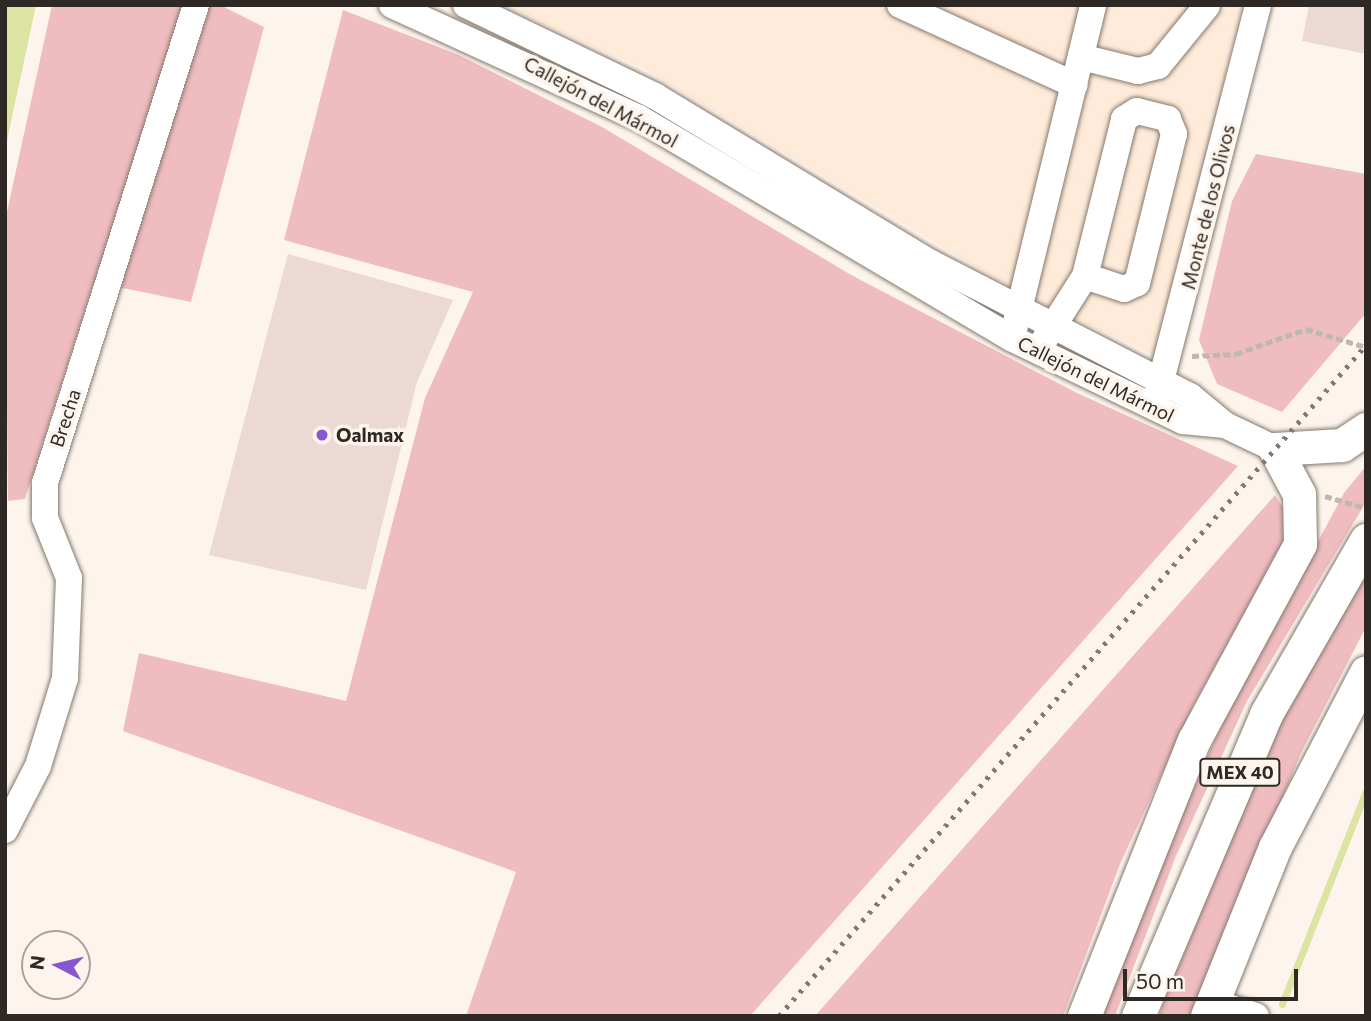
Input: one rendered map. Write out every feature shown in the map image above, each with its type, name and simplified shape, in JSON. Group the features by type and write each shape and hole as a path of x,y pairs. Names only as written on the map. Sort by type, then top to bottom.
{"main road":[{"path":"1084,1016 1194,740 1295,558 1303,529 1299,494 1275,449 1342,445 1366,429"},
{"name":"MEX 40","path":"1138,1016 1266,714 1366,540"},
{"name":"MEX 40","path":"1209,1009 1275,847 1361,683"}],"street":[{"name":"Brecha","path":"5,830 38,766 65,678 69,578 45,518 45,483 195,5"},
{"name":"Callejón del Mármol","path":"392,5 554,74 717,165 1011,338 1038,351 1158,395 1190,396 1225,425 1275,449"},
{"name":"Callejón del Mármol","path":"467,5 731,140 1021,313 1050,327 1158,395"},
{"path":"900,5 1075,85"},
{"path":"1011,338 1021,313 1093,5"},
{"name":"Monte de los Olivos","path":"1158,395 1258,5"},
{"path":"1081,57 1138,71 1158,66 1207,6"},
{"path":"1038,351 1050,327 1085,275 1124,119 1137,111 1168,119 1174,134 1137,283 1124,289 1085,275"},
{"path":"717,165 731,140"},
{"path":"1209,1009 1255,1016"}],"path":[{"path":"1171,352 1236,354 1306,329 1366,347"},
{"path":"1299,494 1366,508"}],"shaded area":[{"path":"5,5 36,5 5,150"},
{"path":"52,5 220,5 264,27 191,302 94,282 25,499 8,501 5,221"},
{"path":"499,5 1242,5 1158,357 1025,296 644,69"},
{"path":"343,10 459,55 602,127 853,276 1077,393 1238,466 750,1016 466,1016 516,872 123,731 139,653 346,701 425,398 473,292 284,240"},
{"path":"1256,154 1366,174 1366,313 1282,412 1217,384 1199,340 1232,201"},
{"path":"1366,466 1366,502 1247,701 1176,856 1115,1016 1095,1016 1228,709 1344,493"},
{"path":"1275,495 1285,511 1287,536 1194,704 1120,864 1063,1016 815,1016"},
{"path":"1366,565 1366,627 1301,753 1193,1016 1159,1016 1200,902 1295,689"}],"building":[{"path":"1309,5 1366,5 1366,54 1302,41"},
{"name":"Oalmax","path":"288,254 453,300 417,382 366,590 209,555"}],"waterway":[{"path":"1282,1004 1366,791"}],"railway":[{"path":"779,1016 1366,345"}],"place":[{"name":"Oalmax","path":"322,435"}]}
